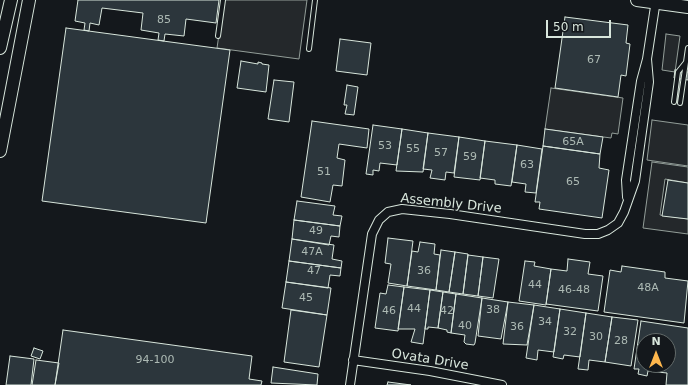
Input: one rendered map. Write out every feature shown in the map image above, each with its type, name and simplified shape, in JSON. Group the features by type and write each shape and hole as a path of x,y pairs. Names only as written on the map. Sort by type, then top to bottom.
{"main road":[{"path":"0,48 11,0"},
{"path":"0,151 29,0"},
{"path":"637,0 656,1 688,7"}],"street":[{"name":"Assembly Drive","path":"350,385 372,234 376,224 388,212 402,209 450,214 592,235 603,233 613,227 621,218 635,182 649,82 647,59 656,1"},
{"name":"Ovata Drive","path":"353,360 435,372 502,385"}],"lane":[{"path":"218,36 223,0"},
{"path":"309,49 315,0"},
{"path":"680,103 688,48"},
{"path":"674,102 678,72 686,62"}],"shaded area":[{"path":"224,0 307,0 299,59 217,48"},
{"path":"666,34 680,36 675,72 662,70"},
{"path":"551,88 623,98 618,134 612,133 611,138 545,129"},
{"path":"652,120 688,125 688,166 647,160"},
{"path":"652,162 688,167 688,183 665,179 660,215 688,219 688,234 643,228"}],"building":[{"path":"78,0 219,0 216,23 186,19 184,36 165,34 164,41 158,40 159,33 141,30 143,13 102,8 99,25 90,23 89,31 84,30 85,23 75,21"},
{"path":"565,17 628,25 626,43 630,44 626,76 621,75 618,97 555,88"},
{"path":"66,28 230,50 206,223 42,201"},
{"path":"340,39 371,43 367,75 336,71"},
{"path":"241,61 258,64 258,62 269,65 266,92 237,88"},
{"path":"675,70 688,72 688,80 674,78"},
{"path":"274,80 294,82 289,122 268,119"},
{"path":"347,85 358,87 354,115 345,114 347,105 344,105"},
{"path":"312,121 369,129 367,148 339,144 337,158 345,160 342,186 333,185 330,202 301,197"},
{"path":"373,125 402,129 397,165 380,163 379,171 373,170 373,175 366,174"},
{"path":"402,129 428,133 423,172 396,171"},
{"path":"545,129 603,137 600,154 543,146"},
{"path":"428,133 459,137 454,173 446,172 445,180 430,178 432,170 423,169"},
{"path":"459,137 485,141 480,180 454,177"},
{"path":"485,141 517,145 511,186 495,184 495,180 480,178"},
{"path":"517,145 542,149 536,193 525,192 526,184 512,182"},
{"path":"543,146 600,154 599,168 609,170 602,218 539,209 540,202 535,202"},
{"path":"668,180 688,183 688,219 662,216"},
{"path":"297,201 335,206 333,215 342,216 340,226 294,220"},
{"path":"294,220 340,226 339,237 331,236 329,245 292,239"},
{"path":"388,238 413,241 407,286 388,283 391,264 385,263"},
{"path":"292,239 334,245 332,259 342,261 341,268 289,261"},
{"path":"420,242 435,244 434,254 440,255 436,290 407,286 412,251 418,252"},
{"path":"441,250 455,252 449,292 436,290"},
{"path":"455,252 468,254 463,294 449,292"},
{"path":"468,255 483,257 478,296 463,294"},
{"path":"483,257 499,259 493,298 478,296"},
{"path":"568,259 590,262 588,274 603,276 598,311 546,304 551,269 567,271"},
{"path":"289,261 341,268 340,276 330,275 328,288 286,282"},
{"path":"525,261 535,262 534,266 551,269 546,305 519,301"},
{"path":"622,266 665,272 665,278 688,281 684,323 604,312 610,270 621,272"},
{"path":"286,282 331,288 327,315 282,308"},
{"path":"388,285 404,287 398,331 375,328 380,293 386,294"},
{"path":"404,287 430,290 423,344 411,342 415,329 398,329"},
{"path":"430,290 443,292 438,328 428,327 428,329 425,329"},
{"path":"443,292 456,294 451,333 447,332 447,330 438,328"},
{"path":"456,294 482,298 474,345 466,344 464,342 465,335 451,333"},
{"path":"482,298 508,302 501,339 478,336"},
{"path":"508,302 534,305 527,345 503,344"},
{"path":"534,305 560,309 554,352 538,350 537,360 526,358"},
{"path":"560,309 586,313 580,357 564,355 563,359 553,357"},
{"path":"291,310 327,315 319,367 284,362"},
{"path":"586,313 612,317 605,362 589,360 588,370 578,369"},
{"path":"612,317 638,320 631,366 605,362"},
{"path":"641,321 688,328 688,385 666,385 667,373 676,373 676,333 639,333"},
{"path":"63,330 252,356 249,379 262,381 261,385 55,385"},
{"path":"34,348 43,351 40,359 31,356"},
{"path":"636,355 636,369 634,369"},
{"path":"10,356 34,359 31,385 6,385"},
{"path":"36,360 59,363 55,385 32,385"},
{"path":"273,367 318,374 317,385 271,383"},
{"path":"638,373 648,373 647,376"},
{"path":"388,382 411,385 387,385"}]}
